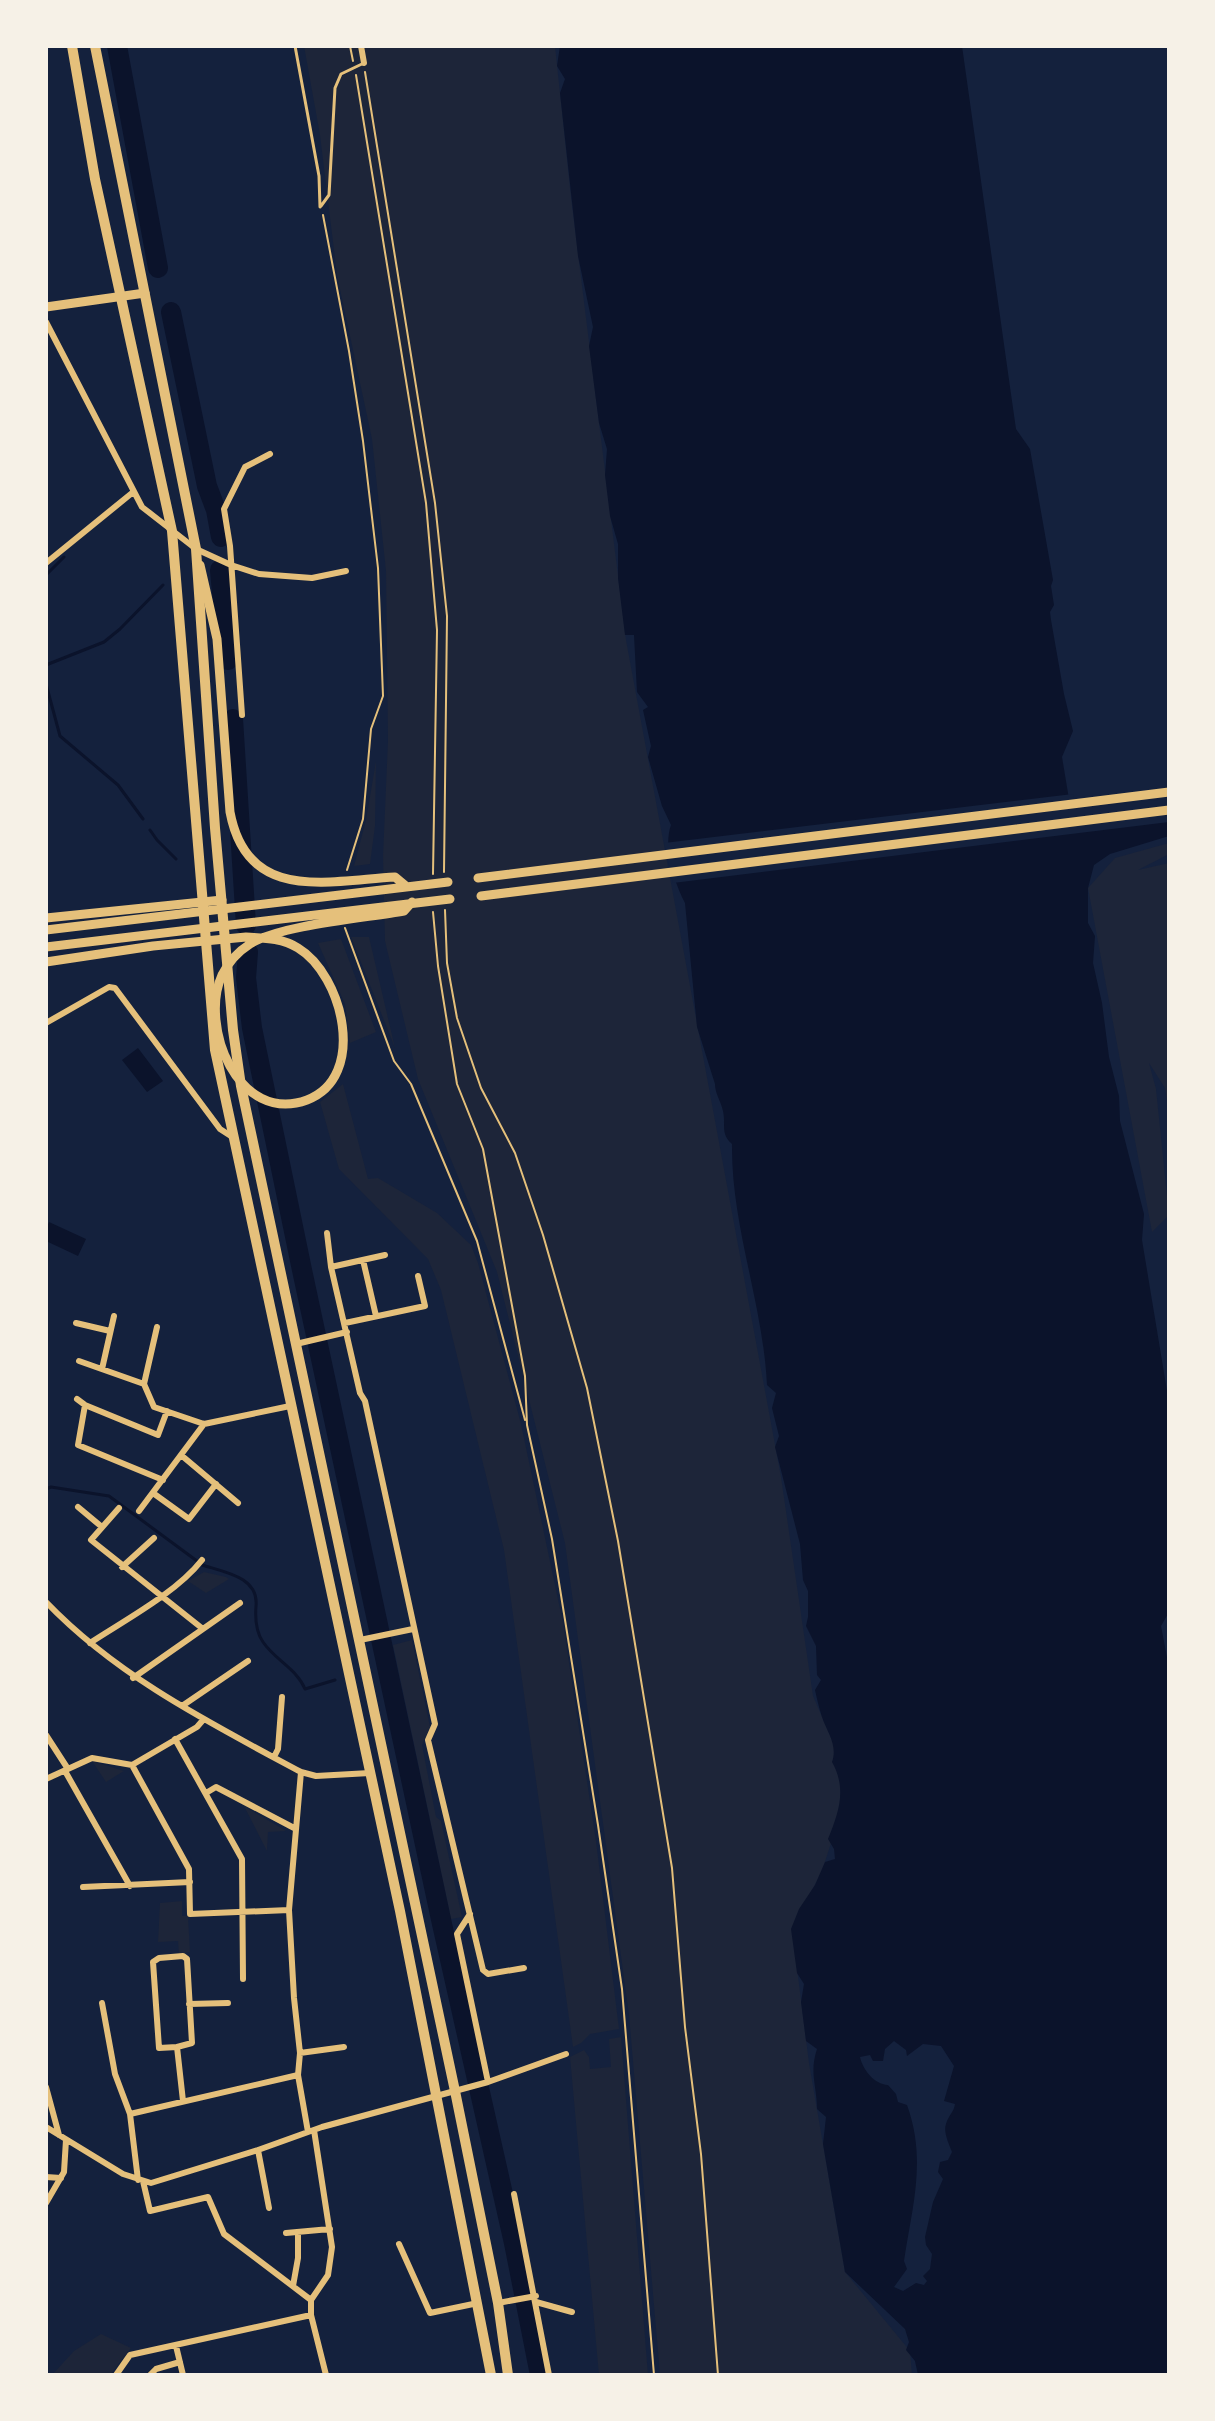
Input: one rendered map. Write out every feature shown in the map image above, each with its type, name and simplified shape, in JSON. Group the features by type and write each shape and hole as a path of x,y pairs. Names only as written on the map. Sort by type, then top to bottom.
{"highway":[{"path":"72,46 95,179 172,531 215,1050 370,1773 491,2375"},
{"path":"95,46 196,549 224,938 241,1086 455,2091 498,2303 508,2375"}],"main road":[{"path":"46,307 145,293"},
{"path":"196,549 217,639 230,812 234,834 247,855 258,866 287,881 309,883 395,877 407,887"},
{"path":"478,878 1169,792"},
{"path":"481,896 1169,810"},
{"path":"46,930 448,882"},
{"path":"46,918 222,900"},
{"path":"47,947 448,900"},
{"path":"46,962 224,938 282,939 301,949 323,970 338,1002 344,1048 338,1071 329,1084 310,1099 287,1106 269,1104 246,1089 228,1064 217,1018 221,977 234,958 249,945 272,934 404,911 412,902"}],"street":[{"path":"361,46 364,63"},
{"path":"46,322 132,493 142,507 196,549 259,574 312,578 346,571"},
{"path":"242,715 224,509 245,467 270,454"},
{"path":"46,563 132,493"},
{"path":"222,688 238,686"},
{"path":"46,1023 109,987 115,988 220,1129 234,1138"},
{"path":"327,1233 331,1267 360,1393 365,1401 435,1724 428,1740 483,1970 488,1974 524,1968"},
{"path":"331,1267 385,1255"},
{"path":"363,1260 376,1316"},
{"path":"345,1323 425,1306 418,1276"},
{"path":"102,1369 114,1316"},
{"path":"76,1323 110,1331"},
{"path":"157,1327 144,1384 154,1407 204,1424 290,1406"},
{"path":"296,1344 347,1332"},
{"path":"79,1361 144,1384"},
{"path":"77,1399 158,1435 167,1411"},
{"path":"85,1405 78,1445 163,1480"},
{"path":"139,1511 204,1424"},
{"path":"181,1455 238,1503"},
{"path":"153,1493 189,1519 216,1484"},
{"path":"78,1507 102,1527"},
{"path":"119,1508 91,1540 203,1629"},
{"path":"122,1567 154,1538"},
{"path":"90,1643 160,1596 202,1560"},
{"path":"46,1602 133,1678 203,1720 301,1772 316,1776 370,1773"},
{"path":"133,1678 240,1603"},
{"path":"360,1640 413,1629"},
{"path":"182,1706 248,1661"},
{"path":"274,1757 278,1749 282,1697"},
{"path":"46,1779 92,1758 132,1765 197,1727 203,1720"},
{"path":"46,1735 130,1886"},
{"path":"175,1739 242,1859 243,1979"},
{"path":"132,1765 189,1869 190,1914 289,1910"},
{"path":"301,1772 289,1910 300,2053 298,2075 332,2247 328,2275 311,2300 311,2315 326,2375"},
{"path":"206,1793 216,1787 296,1829"},
{"path":"83,1887 190,1882"},
{"path":"470,1914 457,1934 487,2082"},
{"path":"183,1956 187,1959 192,2043 177,2047 159,2048 153,1962 159,1958 183,1956"},
{"path":"102,2003 115,2074 130,2114 141,2181 150,2211 208,2197 224,2234 311,2300"},
{"path":"189,2004 228,2003"},
{"path":"177,2047 183,2101"},
{"path":"300,2053 344,2047"},
{"path":"46,2127 141,2181 151,2183 311,2131 487,2082 566,2054"},
{"path":"130,2114 298,2075"},
{"path":"46,2087 63,2137 61,2178 46,2203"},
{"path":"258,2150 269,2208"},
{"path":"46,2177 61,2178"},
{"path":"514,2194 549,2375"},
{"path":"286,2233 330,2229"},
{"path":"293,2286 298,2232"},
{"path":"399,2244 430,2313 478,2303"},
{"path":"498,2303 536,2299 572,2312"},
{"path":"116,2375 130,2355 311,2315"},
{"path":"176,2346 183,2375"},
{"path":"150,2375 156,2369 180,2362"}],"lane":[{"path":"295,46 319,176 320,207"},
{"path":"320,207 329,195 335,88 341,74 364,63"}],"path":[{"path":"350,46 426,503 437,630 433,876"},
{"path":"364,63 435,503 447,616 444,871"},
{"path":"320,207 327,231 363,441 378,568 383,696 371,729 363,819 346,878"},
{"path":"448,900 447,963 457,1018 481,1088 515,1153 543,1235 587,1388 618,1541 672,1868 685,2027 701,2154 718,2375"},
{"path":"433,906 438,966 457,1084 483,1149 525,1376 527,1425"},
{"path":"345,925 346,936 394,1061 411,1084 477,1241 527,1425 552,1539 622,1989 654,2375"}],"shaded area":[{"path":"304,46 555,46 626,640 781,1477 813,1696 833,1742 845,1800 822,1871 792,1929 809,2063 845,2272 910,2351 912,2375 660,2375 629,2015 565,1543 497,1272 418,1079 385,941 383,856 388,741 386,571 372,439 337,275 320,135"},
{"path":"560,46 962,46 1016,429 1030,449 1053,580 1051,620 1073,731 1062,757 1071,811 1169,803 1169,836 1110,854 1094,865 1088,888 1088,923 1095,936 1093,963 1119,1096 1120,1121 1144,1214 1142,1240 1169,1403 1169,1612 1161,1626 1169,1668 1169,2375 918,2375 915,2361 906,2350 909,2342 905,2329 845,2272 823,2144 826,2117 817,2109 813,2072 817,2049 806,2041 801,2002 804,1984 797,1973 791,1929 825,1862 835,1859 828,1839 840,1800 839,1782 832,1762 833,1744 815,1690 821,1680 817,1675 816,1646 806,1626 808,1591 803,1580 800,1544 775,1447 779,1436 772,1408 776,1393 767,1385 760,1324 736,1205 732,1144 725,1133 722,1107 697,1027 685,903 669,854 671,825 662,806 648,757 651,746 643,710 648,707 637,692 634,635 625,635 618,578 618,544 610,516 605,475 607,449 599,423 589,346 593,327 578,256 560,93 565,79 557,66","holes":["894,2041 906,2050 907,2056 923,2044 941,2046 954,2066 944,2101 955,2104 945,2127 952,2152 948,2160 940,2162 938,2172 943,2179 933,2202 925,2237 932,2254 930,2269 923,2276 927,2281 924,2285 916,2283 903,2291 894,2287 907,2269 904,2261 917,2164 913,2125 907,2105 898,2102 888,2085 870,2076 860,2057 870,2055 873,2061 883,2061 885,2049"]},
{"path":"376,761 375,826 370,864 354,866 366,820"},
{"path":"1169,843 1169,854 1138,870 1169,863 1169,1114 1165,1088 1149,1063 1156,1089 1169,1215 1152,1232 1088,888 1115,858"},
{"path":"351,937 369,937 395,1048"},
{"path":"341,939 376,1032 350,1043 345,1004 318,943"},
{"path":"138,1048 163,1081 147,1092 122,1060"},
{"path":"343,1084 368,1179 378,1178 437,1213 471,1245 521,1424 563,1623 596,1841 619,2029 590,2034 573,2047 504,1550 441,1290 428,1259 339,1169 320,1102"},
{"path":"49,1222 86,1239 78,1256 46,1241"},
{"path":"204,1572 229,1579 206,1593 188,1581"},
{"path":"412,1640 430,1727 422,1745 436,1817 441,1821 462,1917 451,1919 393,1645"},
{"path":"92,1761 124,1771 106,1782"},
{"path":"244,1806 286,1831 268,1832 267,1851"},
{"path":"182,1901 182,1916 188,1916 190,1952 179,1954 178,1941 158,1942 160,1903"},
{"path":"621,2037 648,2375 599,2375 570,2057 584,2050 589,2057 590,2069 611,2067 609,2039"},
{"path":"101,2334 131,2348 110,2375 52,2375 74,2351"}],"pier":[{"path":"1073,794 1075,808 1169,799 1169,822 673,883 664,843"}],"waterway":[{"path":"117,46 158,268"},
{"path":"171,312 207,486 221,537"},
{"path":"46,575 64,557"},
{"path":"220,570 228,660"},
{"path":"46,665 104,642 163,585"},
{"path":"46,684 60,736 118,785 143,819"},
{"path":"233,719 246,925"},
{"path":"150,830 176,859"},
{"path":"248,952 246,978 252,1028 540,2375"},
{"path":"46,1489 51,1487 109,1496 197,1561"},
{"path":"202,1565 230,1573 252,1588 256,1625 261,1638 297,1676 305,1689 335,1680"},
{"path":"369,1620 379,1623"},
{"path":"380,1668 389,1666"}]}
